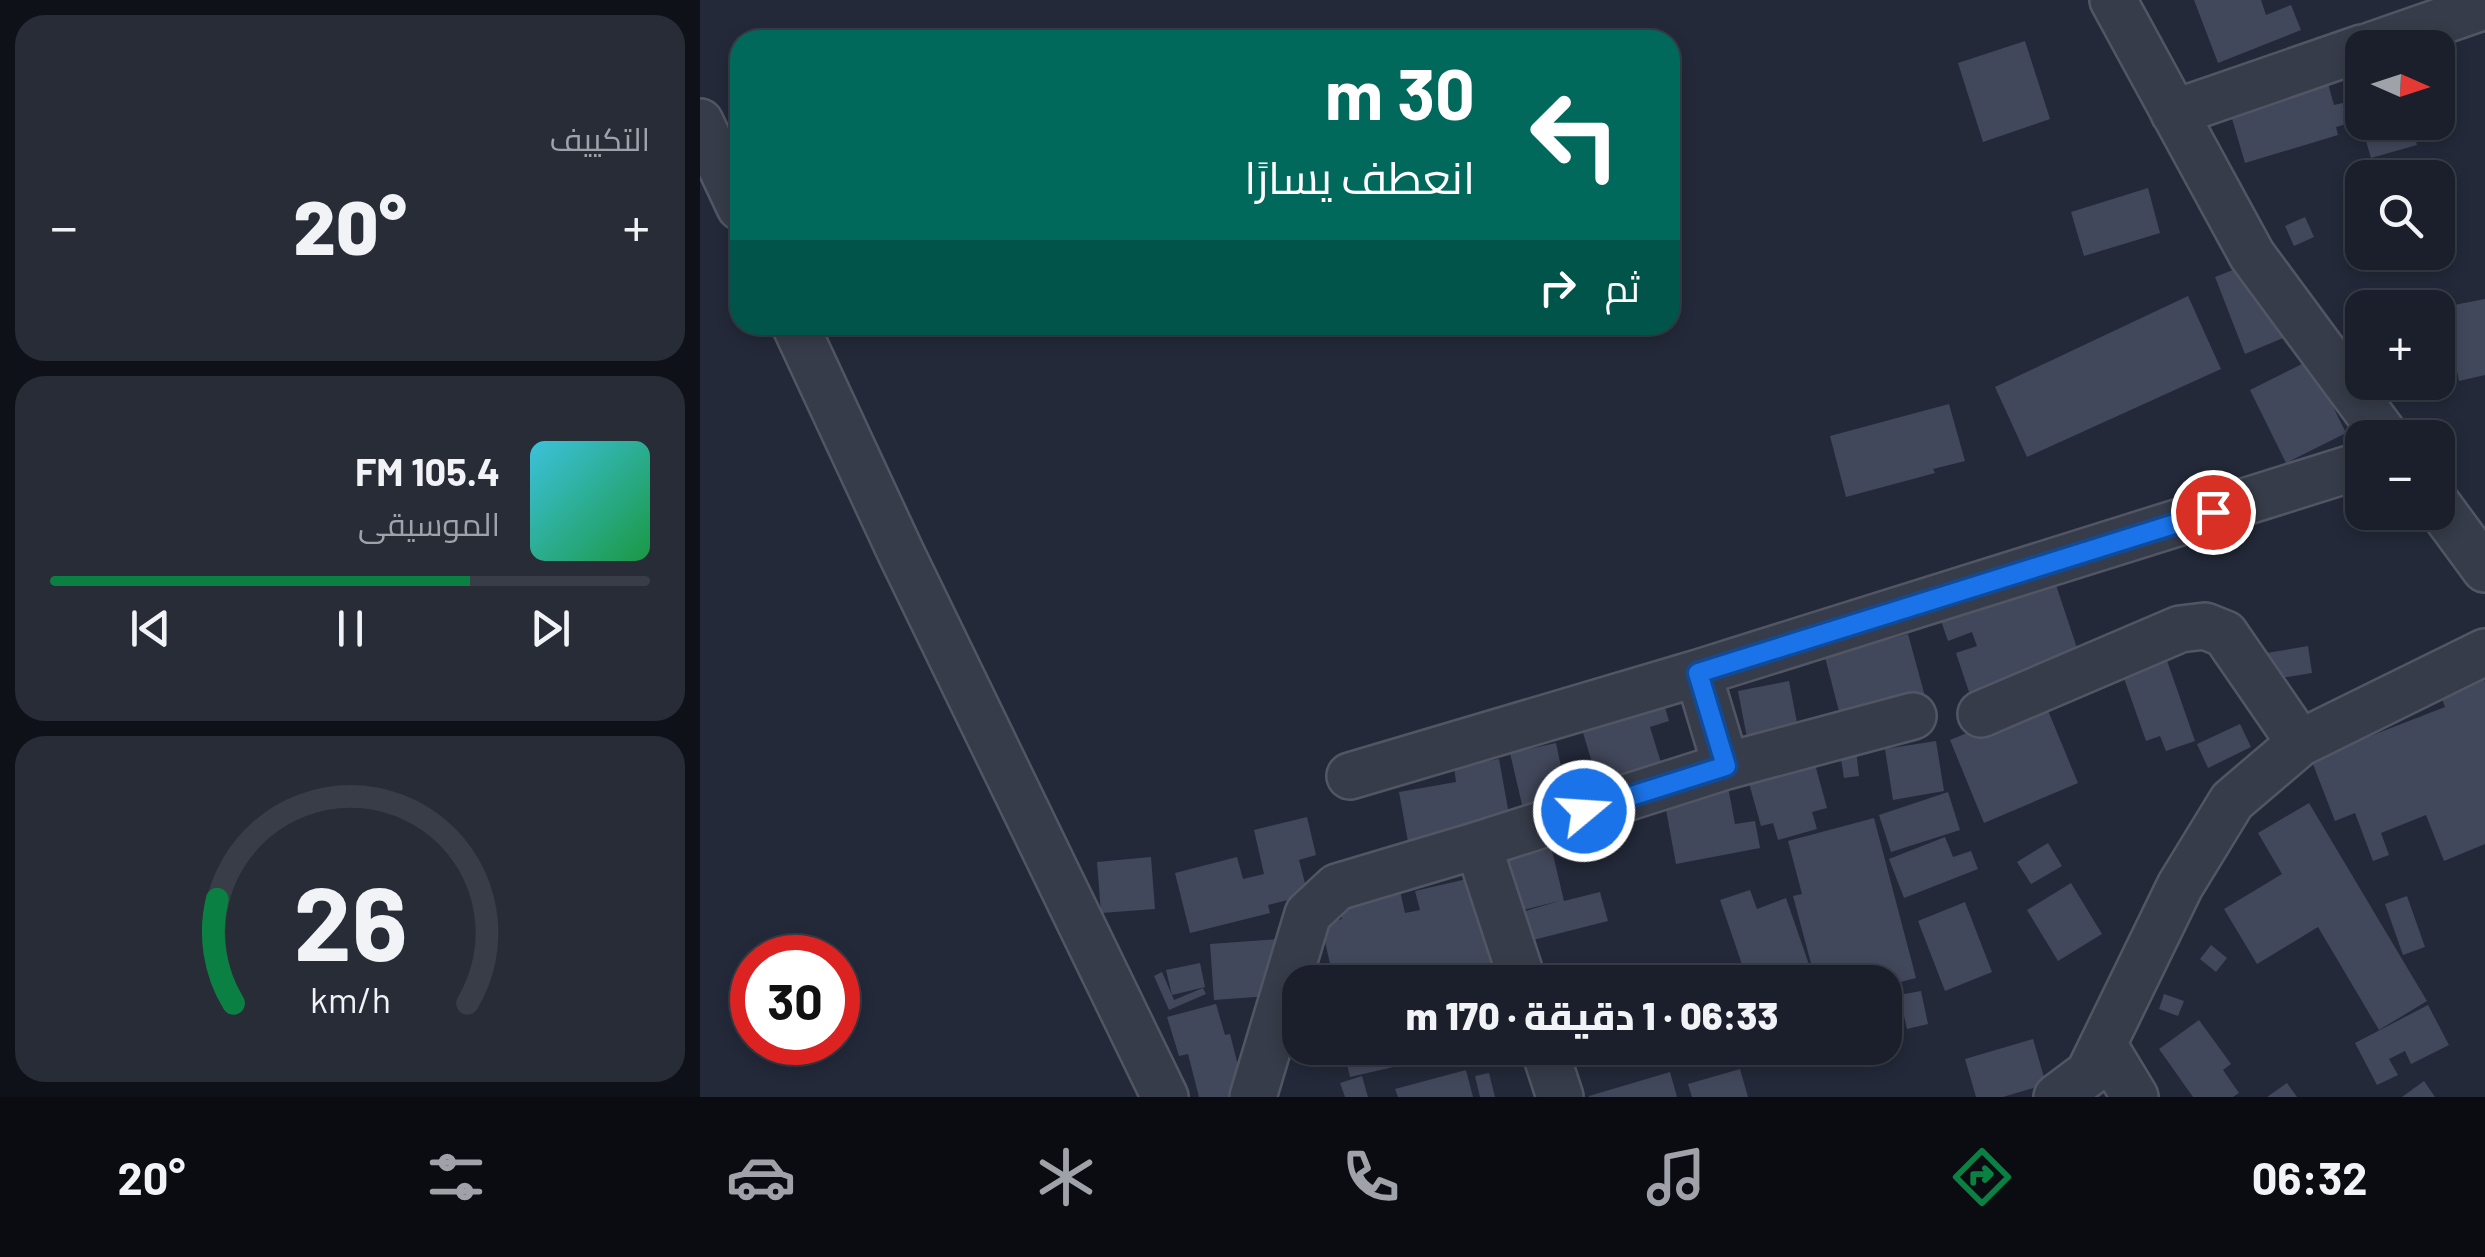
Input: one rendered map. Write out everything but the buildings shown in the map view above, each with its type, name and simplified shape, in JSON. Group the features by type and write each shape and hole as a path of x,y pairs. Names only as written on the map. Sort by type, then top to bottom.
{"street":[{"path":"2112,0 2252,254 2374,420"},
{"path":"2415,30 2485,6"},
{"path":"2174,113 2345,54"},
{"path":"700,122 730,186"},
{"path":"800,335 1165,1097"},
{"path":"1350,776 1698,673 2345,470"},
{"path":"2455,529 2485,570"},
{"path":"1981,714 2180,629 2206,626 2225,634 2300,743"},
{"path":"2135,1097 2085,1078 2180,886 2232,801 2300,743 2485,652"},
{"path":"1698,673 1726,766"},
{"path":"1253,1097 1308,914 1337,887 1726,766 1914,716"},
{"path":"1478,845 1517,965"},
{"path":"1550,1065 1560,1097"}],"route":[{"path":"1584,811 1726,766 1698,673 2213,512"}]}
